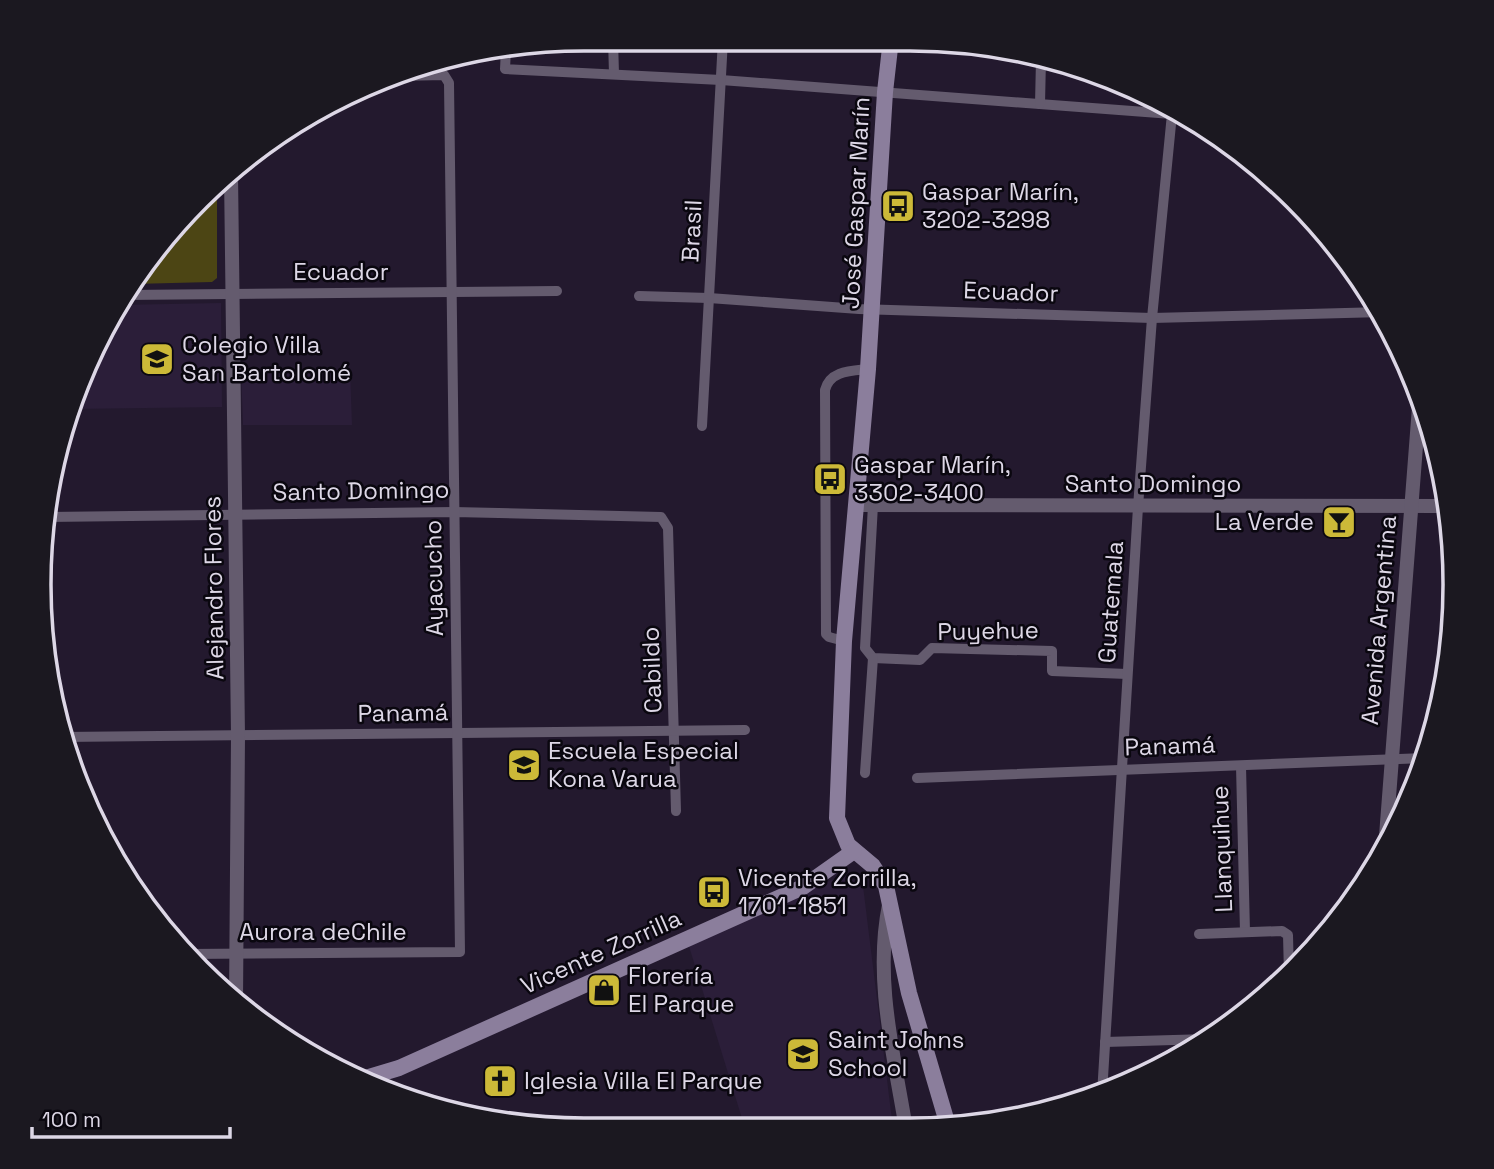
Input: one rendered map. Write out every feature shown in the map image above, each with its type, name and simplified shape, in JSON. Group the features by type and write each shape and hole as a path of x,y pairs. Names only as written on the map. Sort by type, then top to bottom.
{"main road":[{"name":"José Gaspar Marín","path":"890,51 868,369 865,505 844,641 836,808 839,828 854,850 873,866 890,898 909,993 946,1117"},
{"name":"Vicente Zorrilla","path":"374,1075 399,1068 803,887 854,850"}],"street":[{"path":"613,51 614,74"},
{"name":"Brasil","path":"702,426 722,51"},
{"path":"506,57 505,69 721,80 1159,113"},
{"path":"1040,104 1041,67"},
{"name":"Ayacucho","path":"426,75 444,75 449,83 460,953"},
{"name":"Guatemala","path":"1103,1082 1138,507 1152,318 1171,120"},
{"name":"Alejandro Flores","path":"231,185 238,736 236,988"},
{"name":"Ecuador","path":"137,295 557,291"},
{"name":"Ecuador","path":"639,296 872,309 1152,318 1368,312"},
{"path":"844,641 826,634 825,390 827,382 836,374 868,369"},
{"name":"Avenida Argentina","path":"1386,824 1418,421"},
{"path":"865,505 865,648 873,658 865,774"},
{"name":"Santo Domingo","path":"865,505 1438,506"},
{"name":"Santo Domingo","path":"55,517 454,512 661,517 668,528"},
{"name":"Cabildo","path":"668,528 676,811"},
{"name":"Puyehue","path":"873,658 920,660 932,648 1052,651 1052,671 1127,674"},
{"name":"Panamá","path":"73,737 745,730"},
{"name":"Panamá","path":"917,778 1414,758"},
{"name":"Llanquihue","path":"1241,766 1245,932"},
{"path":"890,898 883,938 883,982 904,1118"},
{"name":"Llanquihue","path":"1199,934 1282,931 1288,935 1289,960"},
{"name":"Aurora deChile","path":"199,954 460,953"},
{"path":"1105,1042 1188,1040"}],"shaded area":[{"path":"217,198 217,278 212,282 144,284 183,233"},
{"name":"Colegio Villa San Bartolomé","path":"221,303 222,407 81,409 106,348 130,305"},
{"path":"350,369 352,425 243,425 241,370"},
{"name":"Saint Johns School","path":"843,875 863,886 892,1118 742,1118 688,943"}],"place":[{"name":"Gaspar Marín, 3202-3298","path":"898,206"},
{"name":"Colegio Villa San Bartolomé","path":"157,359"},
{"name":"Gaspar Marín, 3302-3400","path":"830,479"},
{"name":"La Verde","path":"1339,522"},
{"name":"Escuela Especial Kona Varua","path":"524,765"},
{"name":"Vicente Zorrilla, 1701-1851","path":"714,892"},
{"name":"Florería El Parque","path":"604,990"},
{"name":"Saint Johns School","path":"803,1054"},
{"name":"Iglesia Villa El Parque","path":"500,1081"}]}
